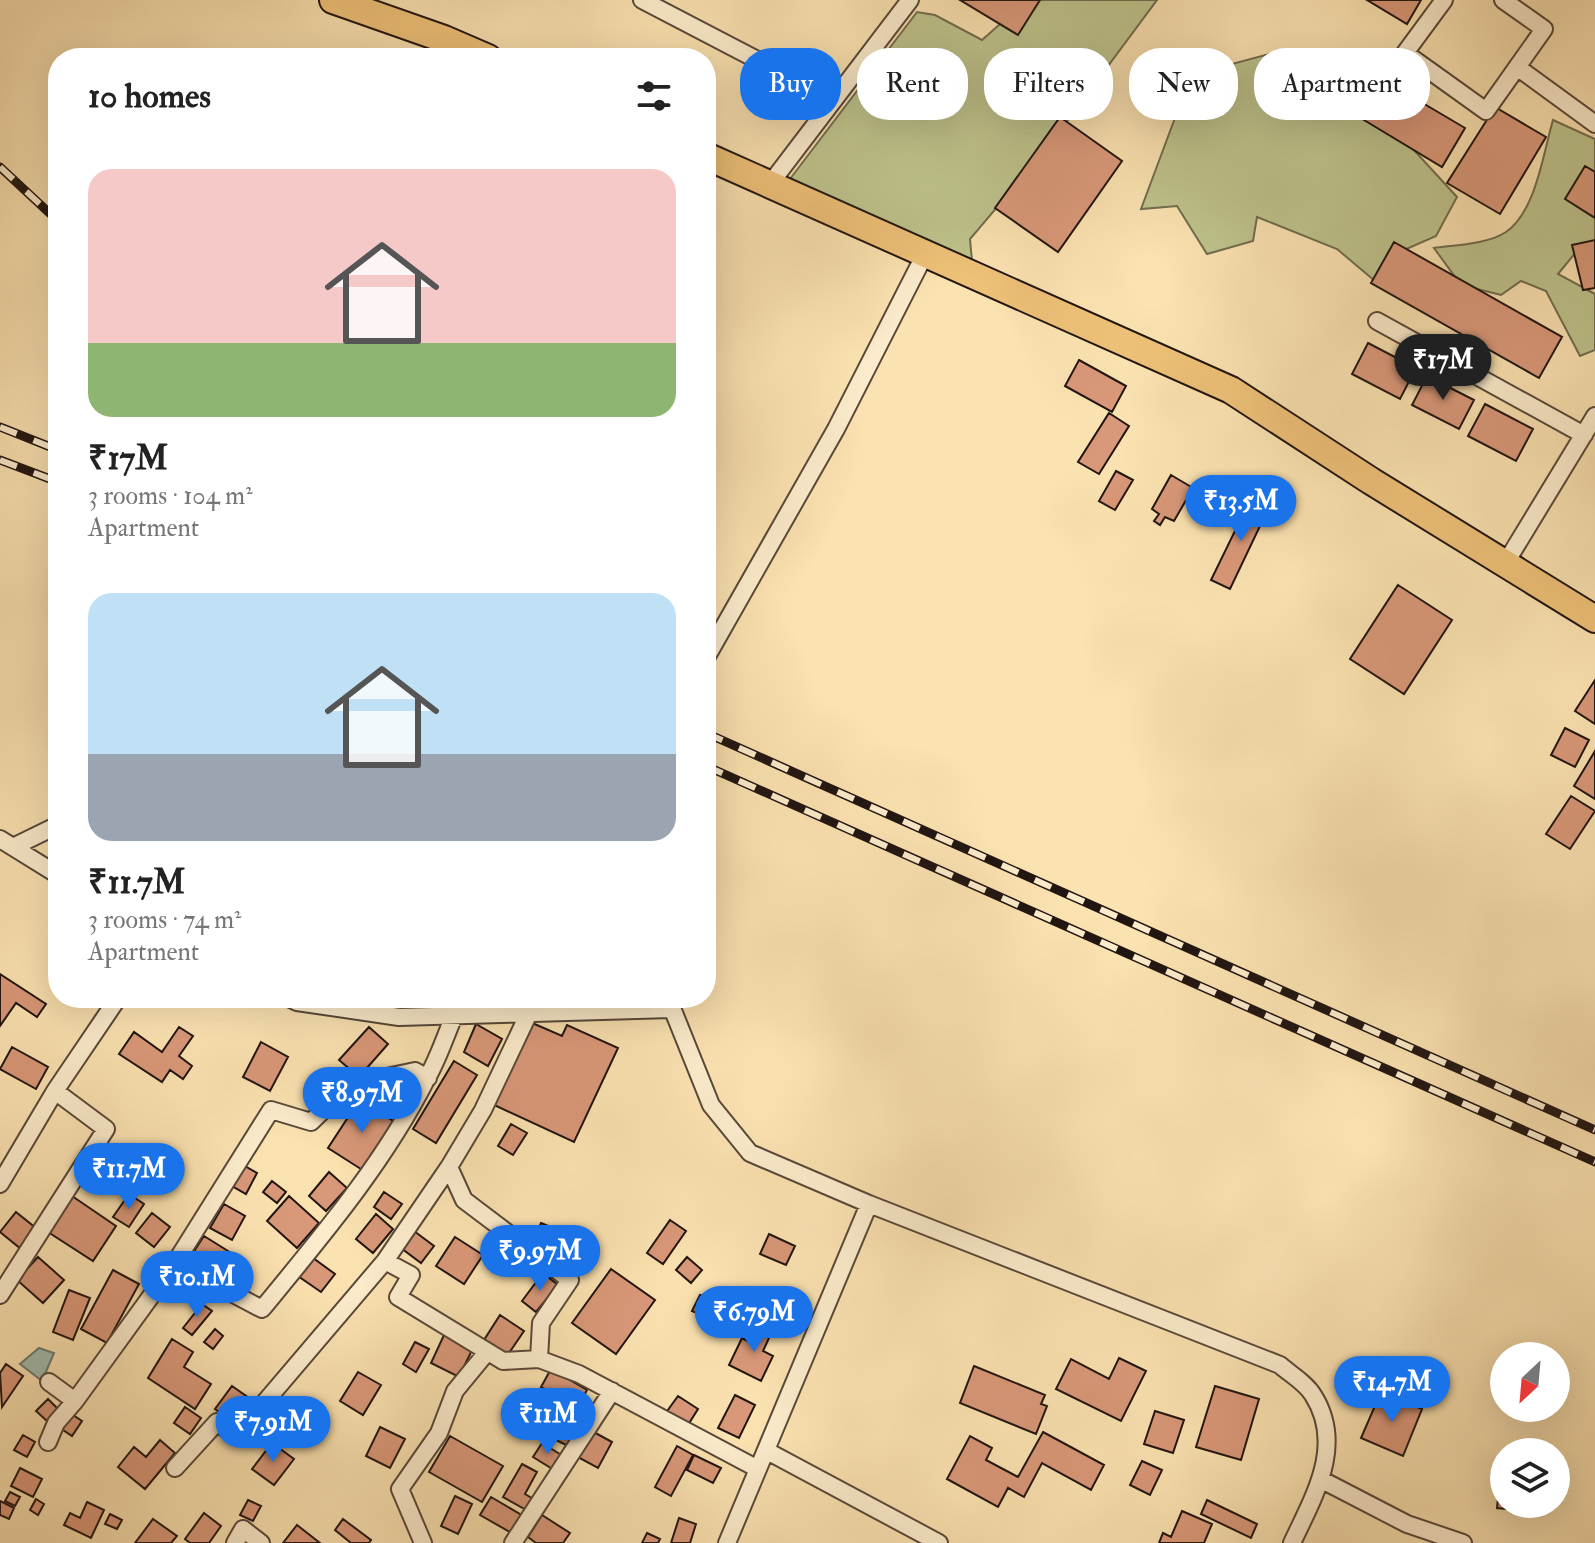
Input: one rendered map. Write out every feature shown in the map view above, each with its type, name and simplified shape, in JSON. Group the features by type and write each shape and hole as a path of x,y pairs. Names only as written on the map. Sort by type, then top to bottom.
{"main road":[{"path":"333,0 465,48"},
{"path":"716,160 1231,390 1371,481 1595,619"}],"street":[{"path":"642,0 740,51"},
{"path":"841,91 910,0"},
{"path":"1444,0 1405,53 1486,111 1544,29 1503,0"},
{"path":"1517,67 1595,124"},
{"path":"770,184 819,120"},
{"path":"716,640 836,429 925,254"},
{"path":"1377,321 1584,435"},
{"path":"1505,564 1595,416"},
{"path":"6,843 48,828"},
{"path":"6,843 48,869"},
{"path":"0,1184 55,1091 111,1008"},
{"path":"338,1008 399,1017 528,1015 618,1008"},
{"path":"672,1008 711,1105 750,1153 869,1204 1280,1365 1312,1393 1328,1428 1322,1480 1292,1543"},
{"path":"175,1468 217,1422 236,1436 385,1261 449,1167 483,1110 528,1015"},
{"path":"175,1263 262,1309 384,1153 428,1078 454,1016"},
{"path":"48,1442 56,1423 175,1263 271,1110 311,1122 349,1085 415,1071 428,1078"},
{"path":"0,1295 106,1129 55,1091"},
{"path":"449,1167 464,1200 570,1280 541,1323 539,1359"},
{"path":"727,1543 869,1204"},
{"path":"385,1261 411,1275 398,1297 503,1361 539,1359 579,1374 758,1469"},
{"path":"423,1543 400,1489 439,1433 455,1391 483,1357"},
{"path":"49,1382 75,1401"},
{"path":"513,1543 612,1391"},
{"path":"767,1451 939,1543"},
{"path":"1322,1480 1407,1524 1463,1543"},
{"path":"235,1543 243,1529 261,1543"}],"green space":[{"path":"1027,0 1157,0 1113,59 1113,48 984,48 984,120 1068,120 970,239 972,261 790,179 835,120 841,120 841,112 857,91 857,120 968,120 968,48 890,48 917,12 935,15 982,40"},
{"path":"1254,58 1254,120 1371,120 1413,149 1457,197 1436,236 1404,250 1382,287 1337,249 1257,217 1253,241 1207,254 1177,206 1141,209 1174,120 1238,120 1238,62"},
{"path":"1553,120 1595,139 1595,245 1576,252 1558,274 1595,294 1595,350 1580,356 1546,291 1521,281 1501,295 1461,285 1434,248 1490,239 1506,232 1516,223 1537,181"}],"shaded area":[{"path":"39,1348 54,1353 42,1381 20,1364"}],"building":[{"path":"960,0 1040,0 1018,35"},
{"path":"1367,0 1421,0 1407,24"},
{"path":"1430,107 1465,128 1442,167 1364,120 1430,120"},
{"path":"1495,107 1546,137 1500,214 1447,183"},
{"path":"1058,120 1064,120 1122,161 1058,252 995,208"},
{"path":"1585,166 1595,172 1595,218 1565,199"},
{"path":"1595,240 1595,288 1583,290 1572,245"},
{"path":"1394,242 1562,337 1539,378 1371,283"},
{"path":"1368,343 1416,368 1400,399 1352,374"},
{"path":"1079,360 1126,386 1112,412 1065,386"},
{"path":"1427,376 1474,400 1459,429 1412,405"},
{"path":"1485,404 1533,429 1516,461 1468,436"},
{"path":"1109,413 1129,426 1099,474 1078,462"},
{"path":"1116,471 1133,480 1115,510 1099,501"},
{"path":"1171,475 1193,488 1174,521 1165,517 1160,525 1154,521 1159,514 1152,509"},
{"path":"1252,496 1270,505 1230,589 1211,580"},
{"path":"1398,585 1452,620 1404,694 1350,659"},
{"path":"1595,680 1595,724 1575,711"},
{"path":"1565,728 1589,740 1575,767 1551,755"},
{"path":"1595,751 1595,799 1574,786"},
{"path":"1571,796 1595,811 1570,849 1546,834"},
{"path":"0,974 46,1004 37,1017 16,1003 0,1026"},
{"path":"530,1022 562,1036 567,1025 618,1048 574,1142 492,1104"},
{"path":"476,1024 502,1039 488,1066 464,1052"},
{"path":"179,1027 193,1036 179,1056 192,1066 183,1079 170,1070 162,1082 119,1054 134,1032 162,1052"},
{"path":"369,1027 388,1044 359,1077 339,1060"},
{"path":"261,1042 288,1057 270,1091 243,1077"},
{"path":"12,1047 48,1067 36,1089 0,1069"},
{"path":"454,1061 477,1075 436,1143 413,1129"},
{"path":"360,1099 396,1123 364,1171 328,1148"},
{"path":"511,1124 527,1133 513,1155 498,1146"},
{"path":"243,1165 257,1173 246,1194 232,1186"},
{"path":"329,1172 347,1188 326,1211 309,1196"},
{"path":"272,1181 286,1192 277,1203 263,1192"},
{"path":"384,1192 402,1204 391,1219 374,1207"},
{"path":"129,1194 144,1204 129,1227 113,1217"},
{"path":"72,1196 116,1226 93,1261 48,1232"},
{"path":"289,1196 319,1223 297,1248 267,1221"},
{"path":"224,1204 245,1216 232,1240 210,1228"},
{"path":"16,1212 37,1229 21,1249 0,1232"},
{"path":"152,1213 170,1227 154,1247 136,1233"},
{"path":"376,1214 393,1229 373,1253 356,1239"},
{"path":"670,1220 686,1231 663,1264 647,1253"},
{"path":"541,1223 558,1230 551,1245 535,1238"},
{"path":"414,1231 434,1246 421,1263 401,1248"},
{"path":"769,1234 795,1246 786,1265 760,1254"},
{"path":"204,1236 236,1256 220,1283 187,1262"},
{"path":"455,1237 483,1255 464,1284 436,1266"},
{"path":"570,1237 592,1260 574,1277 552,1254"},
{"path":"309,1255 335,1274 321,1292 295,1274"},
{"path":"38,1257 64,1280 43,1303 17,1280"},
{"path":"687,1257 702,1270 691,1283 676,1270"},
{"path":"611,1269 655,1300 616,1354 572,1323"},
{"path":"113,1270 139,1284 107,1343 81,1329"},
{"path":"543,1273 558,1285 536,1312 522,1301"},
{"path":"69,1290 90,1298 73,1340 53,1332"},
{"path":"700,1295 727,1307 719,1323 692,1311"},
{"path":"202,1304 212,1311 192,1335 183,1328"},
{"path":"500,1315 524,1331 507,1356 484,1340"},
{"path":"765,1320 775,1325 763,1351 773,1356 761,1381 729,1365 742,1338 753,1344"},
{"path":"215,1329 223,1336 213,1349 204,1342"},
{"path":"444,1335 473,1348 459,1377 431,1363"},
{"path":"172,1339 193,1352 184,1367 211,1384 195,1409 148,1378"},
{"path":"415,1342 429,1349 416,1372 403,1364"},
{"path":"1119,1358 1146,1371 1121,1421 1056,1389 1071,1359 1109,1379"},
{"path":"6,1364 23,1376 2,1407 0,1373"},
{"path":"974,1366 1045,1395 1041,1404 1047,1406 1036,1434 960,1403"},
{"path":"551,1369 587,1390 578,1407 541,1387"},
{"path":"358,1372 381,1385 363,1415 340,1401"},
{"path":"232,1386 249,1398 232,1421 215,1409"},
{"path":"1215,1386 1259,1399 1241,1460 1196,1447"},
{"path":"1381,1392 1422,1409 1403,1456 1361,1438"},
{"path":"735,1395 755,1405 739,1438 718,1428"},
{"path":"678,1396 698,1409 686,1428 665,1414"},
{"path":"48,1399 60,1411 48,1422 36,1411"},
{"path":"185,1407 201,1418 190,1434 174,1423"},
{"path":"572,1410 588,1418 572,1448 556,1440"},
{"path":"1155,1411 1184,1420 1173,1453 1144,1444"},
{"path":"70,1413 82,1421 72,1436 60,1428"},
{"path":"380,1427 405,1439 390,1468 366,1456"},
{"path":"590,1430 612,1442 598,1468 576,1456"},
{"path":"1043,1432 1104,1465 1091,1490 1042,1463 1024,1497 1008,1488 998,1507 947,1479 970,1436 992,1448 986,1460 1018,1477"},
{"path":"23,1435 35,1442 27,1457 14,1450"},
{"path":"450,1436 503,1466 482,1502 429,1472"},
{"path":"160,1440 175,1453 145,1489 118,1467 134,1447 146,1457"},
{"path":"272,1443 294,1459 274,1485 252,1469"},
{"path":"542,1443 563,1456 554,1470 533,1457"},
{"path":"677,1446 693,1455 671,1496 655,1487"},
{"path":"694,1455 721,1468 713,1483 687,1470"},
{"path":"1142,1461 1162,1470 1150,1495 1130,1485"},
{"path":"522,1464 537,1472 525,1494 535,1500 528,1511 503,1497"},
{"path":"20,1468 42,1479 33,1497 11,1486"},
{"path":"10,1492 20,1497 15,1506 5,1501"},
{"path":"455,1496 472,1504 458,1534 441,1526"},
{"path":"491,1497 525,1517 515,1535 480,1515"},
{"path":"36,1499 44,1504 38,1515 30,1510"},
{"path":"248,1500 261,1506 253,1521 240,1515"},
{"path":"1207,1500 1257,1524 1251,1538 1201,1514"},
{"path":"0,1501 14,1508 9,1519 0,1515"},
{"path":"87,1502 104,1510 91,1538 64,1525 70,1513 80,1518"},
{"path":"1182,1511 1212,1524 1204,1543 1159,1543 1163,1533 1171,1537"},
{"path":"204,1513 221,1526 209,1543 190,1543 185,1539"},
{"path":"110,1514 122,1520 117,1529 105,1524"},
{"path":"542,1515 570,1533 563,1543 536,1543 528,1537"},
{"path":"679,1518 696,1524 690,1543 671,1543"},
{"path":"153,1519 177,1536 171,1543 135,1543"},
{"path":"343,1519 371,1540 369,1543 351,1543 335,1530"},
{"path":"297,1525 320,1543 283,1543"},
{"path":"647,1533 660,1539 658,1543 642,1543"}],"railway":[{"path":"0,167 48,212"},
{"path":"0,427 48,446"},
{"path":"0,460 48,478"},
{"path":"716,737 1595,1130"},
{"path":"716,770 1595,1162"}]}
